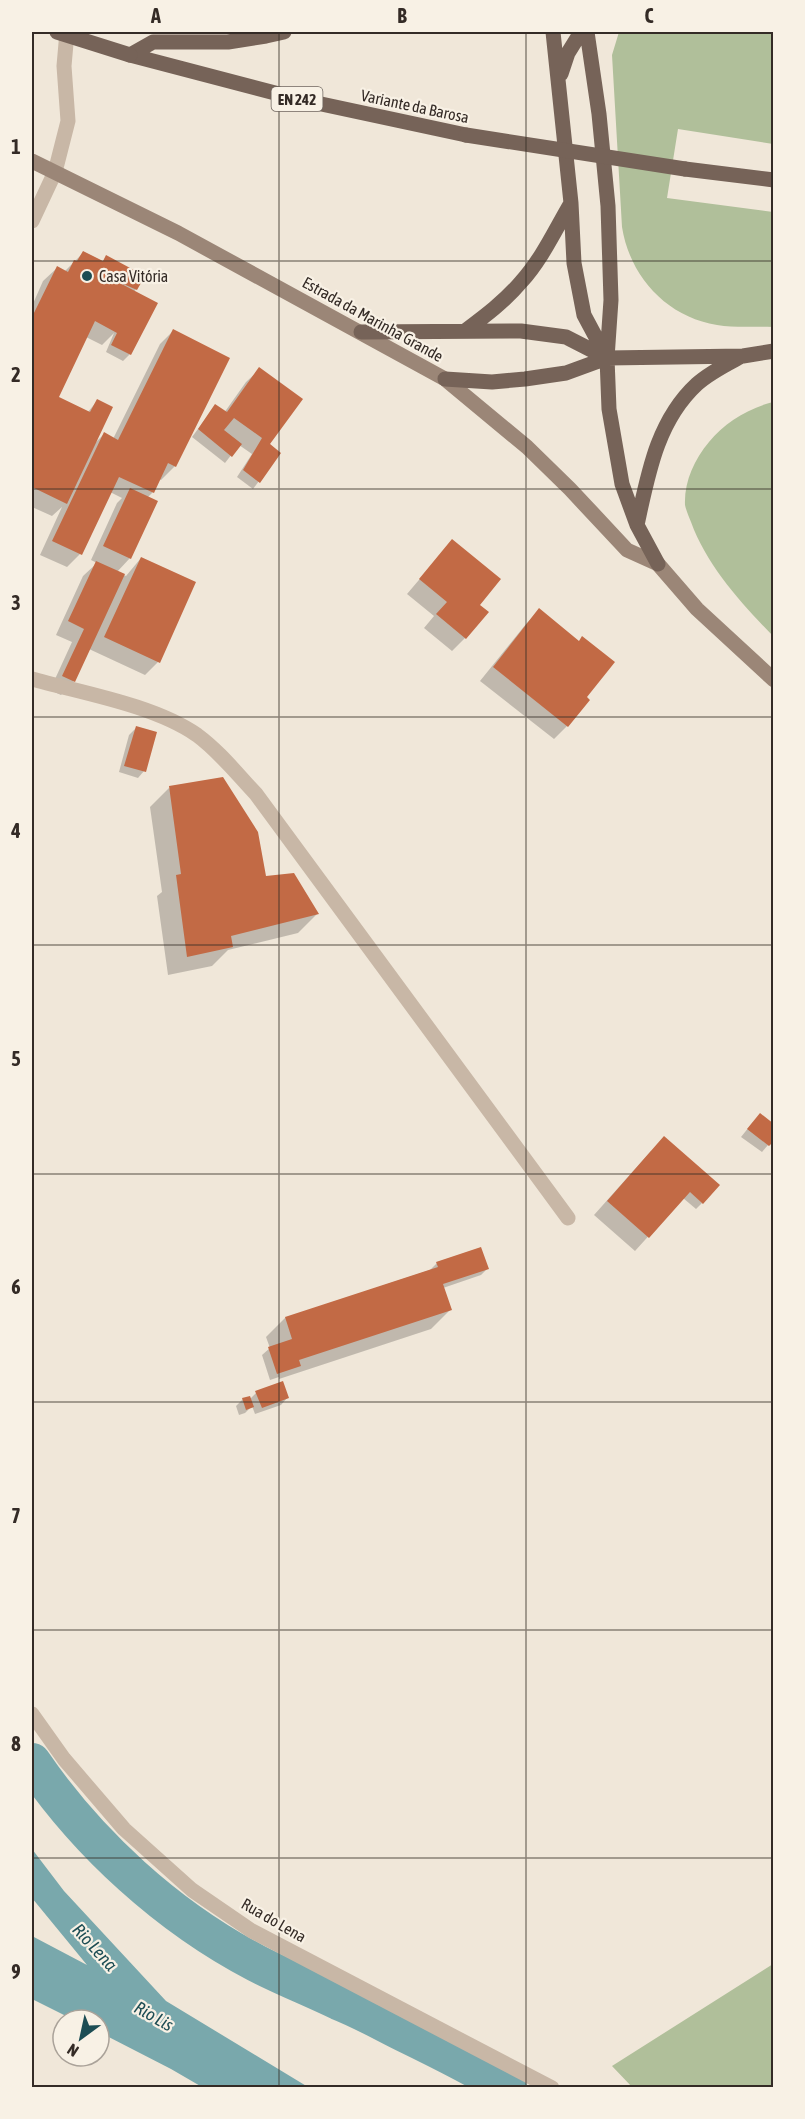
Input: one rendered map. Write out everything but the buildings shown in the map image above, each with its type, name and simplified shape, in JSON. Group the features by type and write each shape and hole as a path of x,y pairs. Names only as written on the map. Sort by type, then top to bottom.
{"main road":[{"name":"Variante da Barosa","path":"57,32 298,99 466,135 685,169 774,180"},
{"path":"130,54 153,42 228,42 284,32"},
{"path":"553,32 571,203 574,263 584,315 607,358"},
{"path":"559,87 562,68 581,32"},
{"path":"587,32 599,114 608,206 611,300 607,358 609,409 622,484 637,525 658,564 697,609 774,680"},
{"name":"Estrada da Marinha Grande","path":"32,161 178,233 445,379 527,447 627,550 658,564"},
{"path":"465,331 520,284 538,260 571,203"},
{"path":"361,332 547,333 566,337 607,358"},
{"path":"445,379 492,382 566,374 607,358 743,356 774,351"},
{"path":"637,525 657,442 675,410 698,383 743,356"}],"street":[{"path":"32,221 55,172 68,121 64,66 67,32"},
{"path":"32,679 159,714 196,735 224,758 256,794 568,1218"},
{"name":"Rua do Lena","path":"32,1714 64,1759 124,1829 192,1890 252,1931 552,2088"}],"green space":[{"path":"619,32 773,32 773,144 678,129 667,198 773,212 773,327 717,325 699,321 667,304 642,278 633,262 622,227 612,55"},
{"path":"774,402 773,636 737,597 706,554 688,516 685,496 691,472 709,442 738,417"},
{"path":"773,1964 773,2087 632,2087 612,2066"}],"water":[{"name":"Rio Lis","path":"32,1849 64,1891 166,2001 308,2087 202,2087 111,2038 111,2008 51,2008 32,1999 32,1936 87,1965 32,1898"}],"waterway":[{"path":"32,1762 78,1822 104,1850 161,1901 192,1924 223,1945 256,1963 363,2012 508,2088"}],"place":[{"name":"Casa Vitória","path":"87,276"}],"water label":[{"name":"Rio Lena","path":"95,1947"}]}
